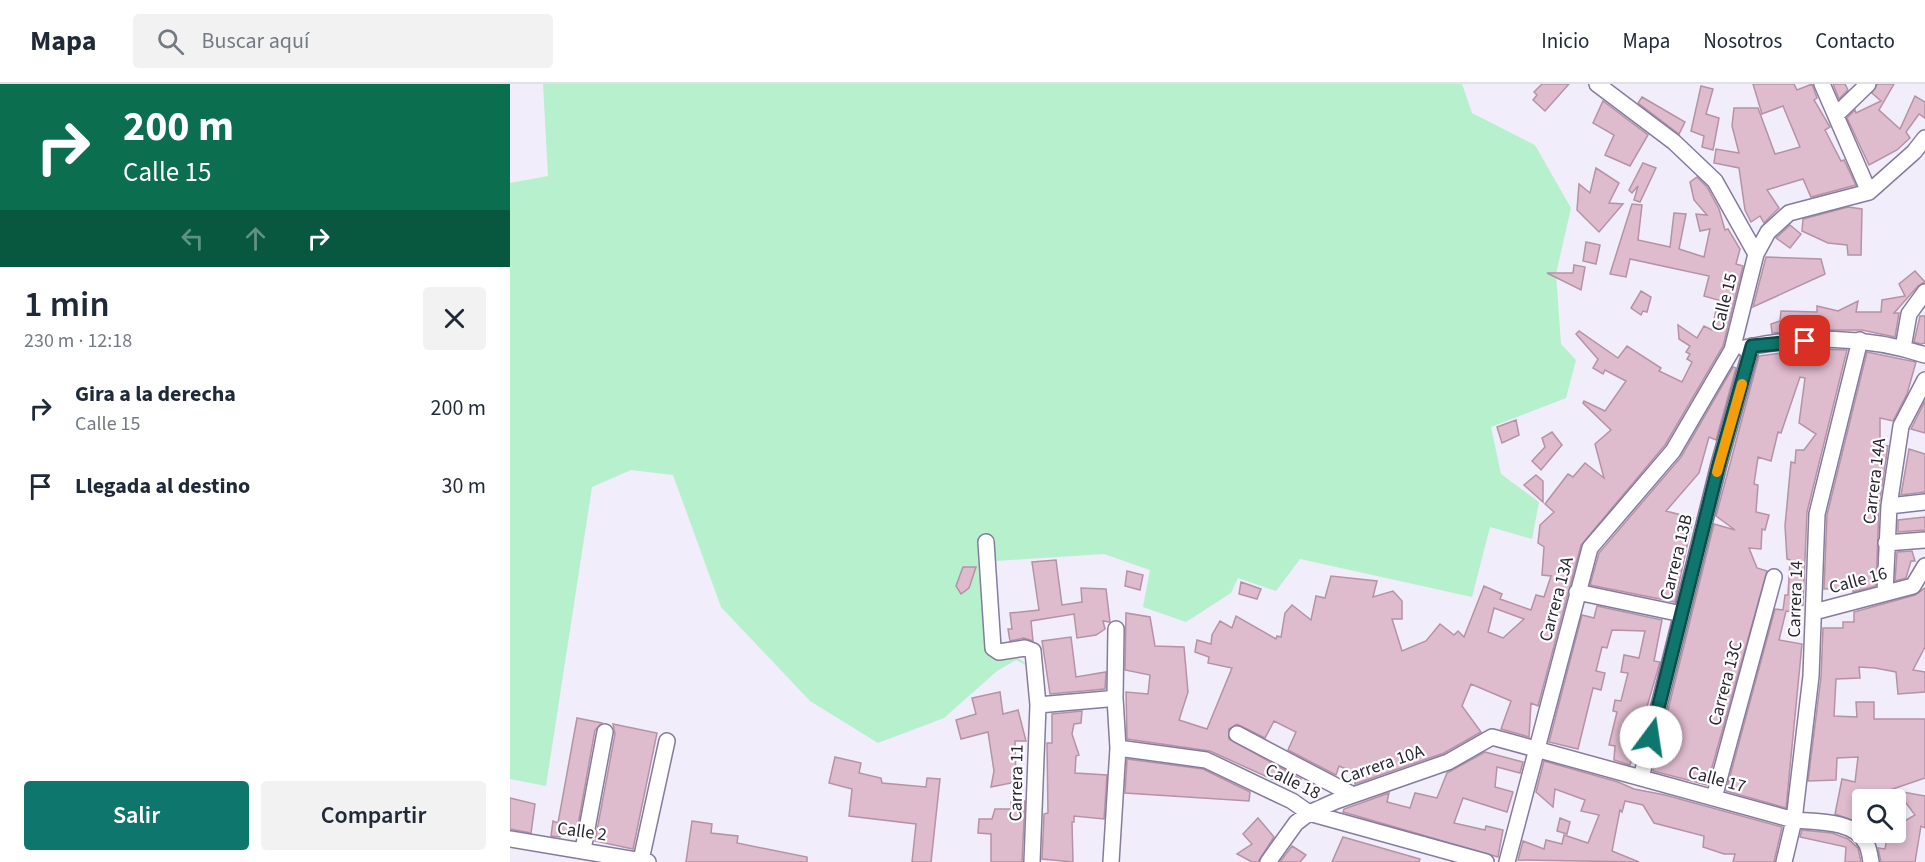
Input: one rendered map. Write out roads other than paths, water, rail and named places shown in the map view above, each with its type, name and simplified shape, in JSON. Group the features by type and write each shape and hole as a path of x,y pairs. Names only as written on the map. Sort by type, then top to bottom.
{"street":[{"path":"1597,84 1674,142 1715,181 1756,254"},
{"path":"1822,84 1869,192 1914,152 1925,138"},
{"path":"1837,114 1868,84"},
{"name":"Calle 15","path":"1869,192 1814,205 1782,218 1768,232 1756,254 1732,350 1823,339 1860,340 1903,348 1925,355"},
{"path":"1903,348 1909,314 1925,292"},
{"name":"Carrera 14","path":"1784,862 1794,820 1811,676 1817,514 1860,340"},
{"name":"Carrera 13B","path":"1641,778 1752,346"},
{"name":"Carrera 13A","path":"1507,862 1590,548 1673,451 1732,350"},
{"name":"Carrera 14A","path":"1885,593 1889,506 1901,426 1925,380"},
{"path":"1889,506 1925,502"},
{"path":"1886,543 1925,540"},
{"name":"Carrera 11","path":"986,542 990,574 993,648 999,652 1025,648 1033,651 1038,705 1032,862"},
{"name":"Calle 16","path":"1814,612 1912,585 1925,566"},
{"name":"Carrera 13C","path":"1714,798 1774,577"},
{"path":"1577,592 1682,614"},
{"path":"1111,862 1118,748 1116,629"},
{"path":"1038,705 1107,699"},
{"path":"583,850 605,732"},
{"path":"1237,734 1353,795"},
{"name":"Calle 17","path":"1492,737 1794,820 1832,823 1856,832 1866,843 1871,862"},
{"name":"Carrera 10A","path":"1268,862 1296,823 1309,813 1448,762 1492,737"},
{"path":"644,861 667,741"},
{"name":"Calle 18","path":"1118,748 1206,760 1292,801 1309,813 1486,862"},
{"name":"Calle 2","path":"510,839 564,855 583,850 644,861"}]}
